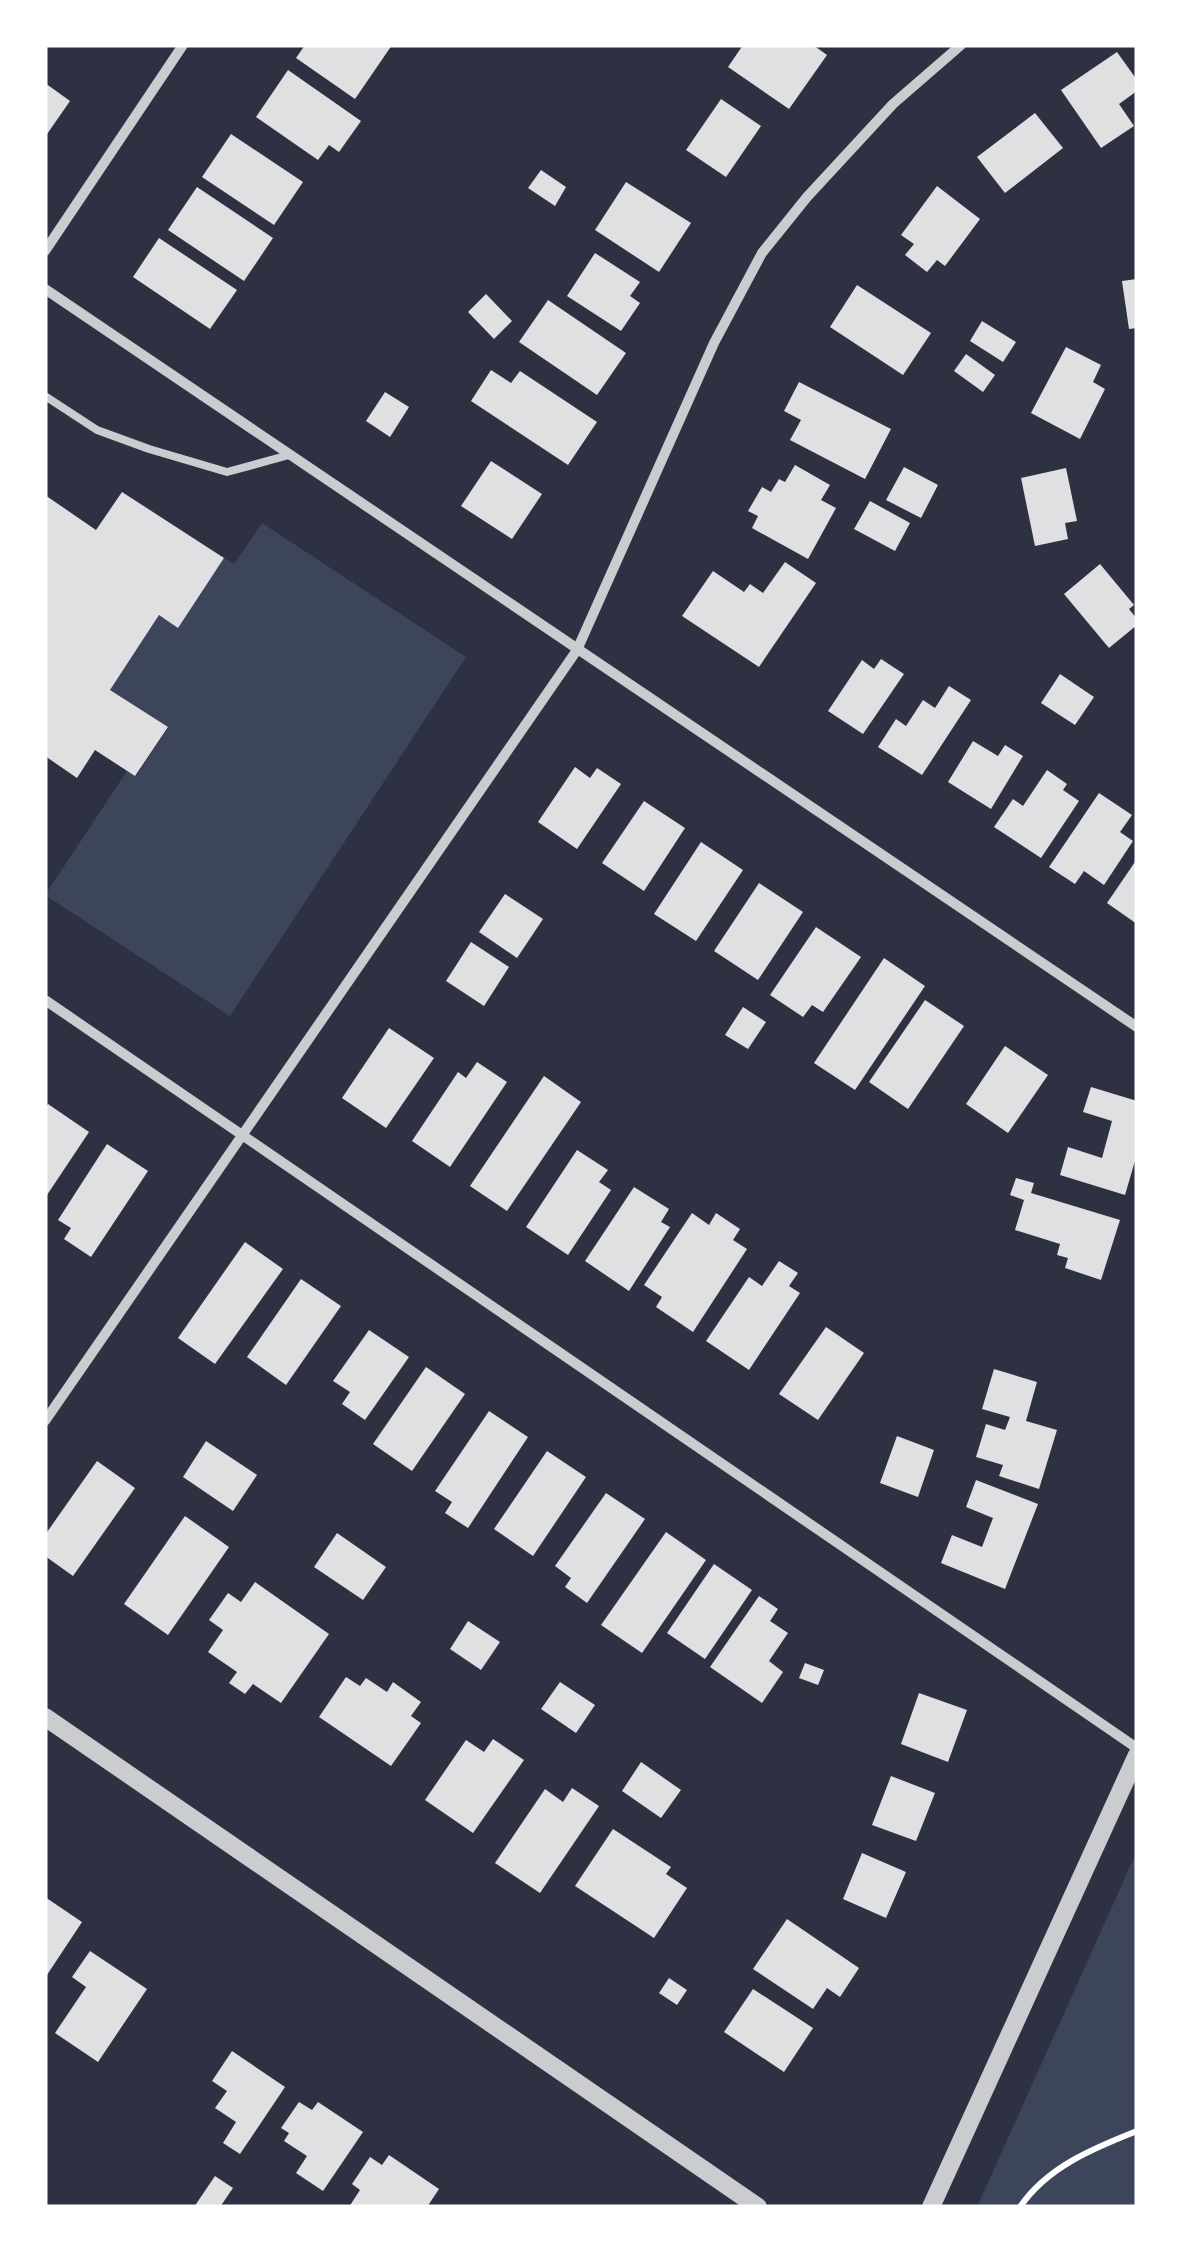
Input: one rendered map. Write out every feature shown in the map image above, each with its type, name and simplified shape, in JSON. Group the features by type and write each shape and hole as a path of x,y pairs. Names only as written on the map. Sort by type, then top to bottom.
{"street":[{"path":"45,251 183,45"},
{"path":"45,1422 577,650 714,344 762,254 807,197 893,104 961,45"},
{"path":"45,289 1137,1027"},
{"path":"45,1000 1137,1752 931,2207"},
{"path":"45,1717 758,2207"}],"lane":[{"path":"45,396 97,430 226,472 290,455"}],"path":[{"path":"1020,2207 1054,2172 1137,2131"}],"shaded area":[{"path":"262,523 466,657 230,1016 45,895 127,771 136,776 168,728 110,690 159,615 178,627 224,558 234,564"},
{"path":"1137,1851 1137,2207 977,2207"}],"building":[{"path":"305,45 392,45 355,99 296,58"},
{"path":"743,45 813,45 827,55 789,109 728,67"},
{"path":"1117,52 1137,80 1137,91 1119,104 1134,126 1101,148 1061,90"},
{"path":"288,70 361,121 339,152 329,145 318,160 256,117"},
{"path":"45,83 70,101 45,137"},
{"path":"721,99 761,126 726,177 686,150"},
{"path":"1035,113 1063,148 1005,193 977,157"},
{"path":"231,134 303,182 274,225 202,177"},
{"path":"541,170 566,187 555,206 528,188"},
{"path":"626,182 691,223 659,272 595,230"},
{"path":"937,186 980,219 945,266 937,260 927,272 905,255 914,244 901,235"},
{"path":"197,187 273,238 244,281 168,230"},
{"path":"159,238 237,290 210,329 133,277"},
{"path":"595,253 640,282 630,296 640,303 621,331 567,296"},
{"path":"1137,279 1137,328 1129,329 1122,281"},
{"path":"857,285 931,333 903,375 830,327"},
{"path":"486,294 512,321 494,339 468,312"},
{"path":"548,300 626,353 597,395 519,342"},
{"path":"982,321 1016,342 1003,362 970,341"},
{"path":"1066,347 1101,365 1093,382 1105,389 1080,439 1031,413"},
{"path":"966,354 995,375 983,392 954,371"},
{"path":"491,370 511,383 520,371 597,422 568,465 471,401"},
{"path":"799,382 891,429 865,479 790,440 801,420 784,411"},
{"path":"385,392 409,407 390,437 366,421"},
{"path":"491,461 542,494 512,539 461,506"},
{"path":"795,465 830,485 821,500 836,508 808,559 752,528 758,516 748,511 762,487 771,492 779,479 785,482"},
{"path":"904,467 938,485 921,518 886,500"},
{"path":"1066,468 1077,521 1065,523 1068,539 1035,546 1021,478"},
{"path":"122,492 224,558 178,628 159,615 110,690 168,727 135,776 95,750 77,778 45,756 45,495 96,530"},
{"path":"870,501 910,523 895,551 854,529"},
{"path":"785,562 816,583 759,667 682,616 713,571 744,592 750,584 763,593"},
{"path":"1100,564 1134,605 1129,609 1137,619 1137,625 1109,648 1064,594"},
{"path":"881,659 904,674 863,734 828,711 862,660 874,669"},
{"path":"1060,674 1094,697 1075,725 1041,703"},
{"path":"949,686 971,700 922,775 878,747 896,719 906,726 923,700 935,708"},
{"path":"973,741 998,756 1005,745 1023,756 991,809 948,782"},
{"path":"575,767 590,778 597,768 621,784 577,849 538,822"},
{"path":"1047,770 1067,784 1063,790 1079,801 1041,858 994,827 1013,799 1023,806"},
{"path":"1099,793 1132,815 1120,832 1133,841 1104,885 1084,871 1075,884 1049,867"},
{"path":"644,801 685,828 644,891 602,863"},
{"path":"701,842 743,870 696,941 654,914"},
{"path":"1137,859 1137,924 1107,903"},
{"path":"759,883 803,912 758,980 714,951"},
{"path":"505,894 543,919 517,958 479,932"},
{"path":"816,927 861,957 823,1012 812,1005 803,1017 770,995"},
{"path":"471,942 509,967 484,1006 446,981"},
{"path":"884,958 925,986 855,1090 814,1063"},
{"path":"925,1000 964,1026 908,1109 869,1082"},
{"path":"743,1007 766,1022 748,1049 725,1035"},
{"path":"389,1028 434,1058 386,1128 342,1098"},
{"path":"1005,1046 1048,1075 1008,1133 966,1104"},
{"path":"477,1062 507,1082 450,1167 412,1141 458,1072 466,1078"},
{"path":"544,1076 581,1102 507,1211 470,1186"},
{"path":"1091,1087 1137,1101 1137,1154 1125,1195 1060,1175 1068,1147 1102,1158 1112,1121 1083,1112"},
{"path":"48,1104 89,1132 45,1198 45,1108"},
{"path":"107,1144 148,1171 91,1257 64,1239 71,1228 58,1220"},
{"path":"577,1150 608,1170 599,1182 611,1190 568,1255 526,1227"},
{"path":"1016,1178 1034,1183 1031,1193 1120,1220 1101,1280 1065,1268 1068,1258 1057,1255 1060,1244 1015,1230 1024,1200 1010,1195"},
{"path":"634,1187 669,1209 661,1222 670,1227 629,1291 585,1261"},
{"path":"692,1213 709,1225 716,1213 740,1229 733,1240 747,1249 693,1332 656,1307 662,1297 644,1285"},
{"path":"245,1242 283,1269 215,1364 178,1338"},
{"path":"779,1261 798,1273 789,1286 800,1293 749,1370 706,1341 749,1277 762,1286"},
{"path":"301,1279 341,1306 286,1385 247,1357"},
{"path":"826,1327 864,1353 818,1420 779,1394"},
{"path":"369,1330 409,1357 365,1420 342,1404 350,1392 333,1381"},
{"path":"426,1367 465,1394 412,1471 373,1444"},
{"path":"994,1369 1037,1382 1026,1421 1057,1430 1039,1489 999,1476 1003,1465 976,1457 986,1424 1005,1430 1010,1417 982,1409"},
{"path":"489,1411 528,1437 468,1528 445,1513 452,1502 435,1491"},
{"path":"897,1436 934,1450 918,1497 880,1483"},
{"path":"206,1441 257,1475 233,1511 183,1477"},
{"path":"547,1451 586,1477 533,1556 494,1529"},
{"path":"97,1461 135,1488 73,1576 45,1556 45,1535"},
{"path":"976,1480 1038,1504 1005,1589 941,1563 952,1535 982,1547 993,1518 966,1507"},
{"path":"606,1493 645,1519 587,1603 565,1587 571,1578 555,1566"},
{"path":"185,1516 229,1547 168,1635 124,1604"},
{"path":"666,1532 706,1560 642,1653 601,1625"},
{"path":"337,1533 386,1567 363,1600 314,1567"},
{"path":"714,1564 752,1590 705,1659 667,1633"},
{"path":"255,1582 329,1634 281,1703 253,1684 245,1694 229,1683 237,1672 208,1652 223,1630 209,1620 228,1593 241,1602"},
{"path":"759,1596 778,1609 770,1621 788,1633 769,1661 783,1672 762,1703 710,1667"},
{"path":"468,1621 500,1642 481,1670 450,1649"},
{"path":"805,1663 824,1670 818,1685 799,1678"},
{"path":"346,1677 360,1686 366,1678 387,1692 393,1682 421,1702 411,1716 421,1723 391,1766 319,1717"},
{"path":"560,1682 595,1705 576,1733 541,1709"},
{"path":"919,1693 967,1710 948,1762 901,1744"},
{"path":"493,1739 524,1760 473,1833 425,1800 466,1740 484,1752"},
{"path":"641,1762 681,1790 661,1818 622,1791"},
{"path":"891,1776 935,1793 916,1841 872,1825"},
{"path":"572,1788 599,1806 540,1893 495,1863 545,1789 563,1802"},
{"path":"613,1829 671,1867 666,1874 687,1888 654,1938 575,1886"},
{"path":"862,1853 906,1872 886,1918 843,1899"},
{"path":"45,1897 82,1922 45,1978"},
{"path":"787,1919 859,1968 840,1997 827,1988 813,2009 753,1969"},
{"path":"90,1951 147,1989 98,2062 55,2033 86,1987 72,1977"},
{"path":"669,1978 687,1990 677,2005 659,1993"},
{"path":"753,1989 813,2028 784,2072 724,2032"},
{"path":"232,2051 285,2087 240,2154 223,2143 236,2122 215,2108 227,2091 212,2081"},
{"path":"299,2102 312,2110 318,2102 363,2132 323,2191 296,2173 307,2156 284,2141 289,2133 281,2128"},
{"path":"389,2155 439,2189 427,2207 349,2207 360,2190 352,2184 370,2157 382,2165"},
{"path":"215,2176 233,2188 220,2207 194,2207"}]}
